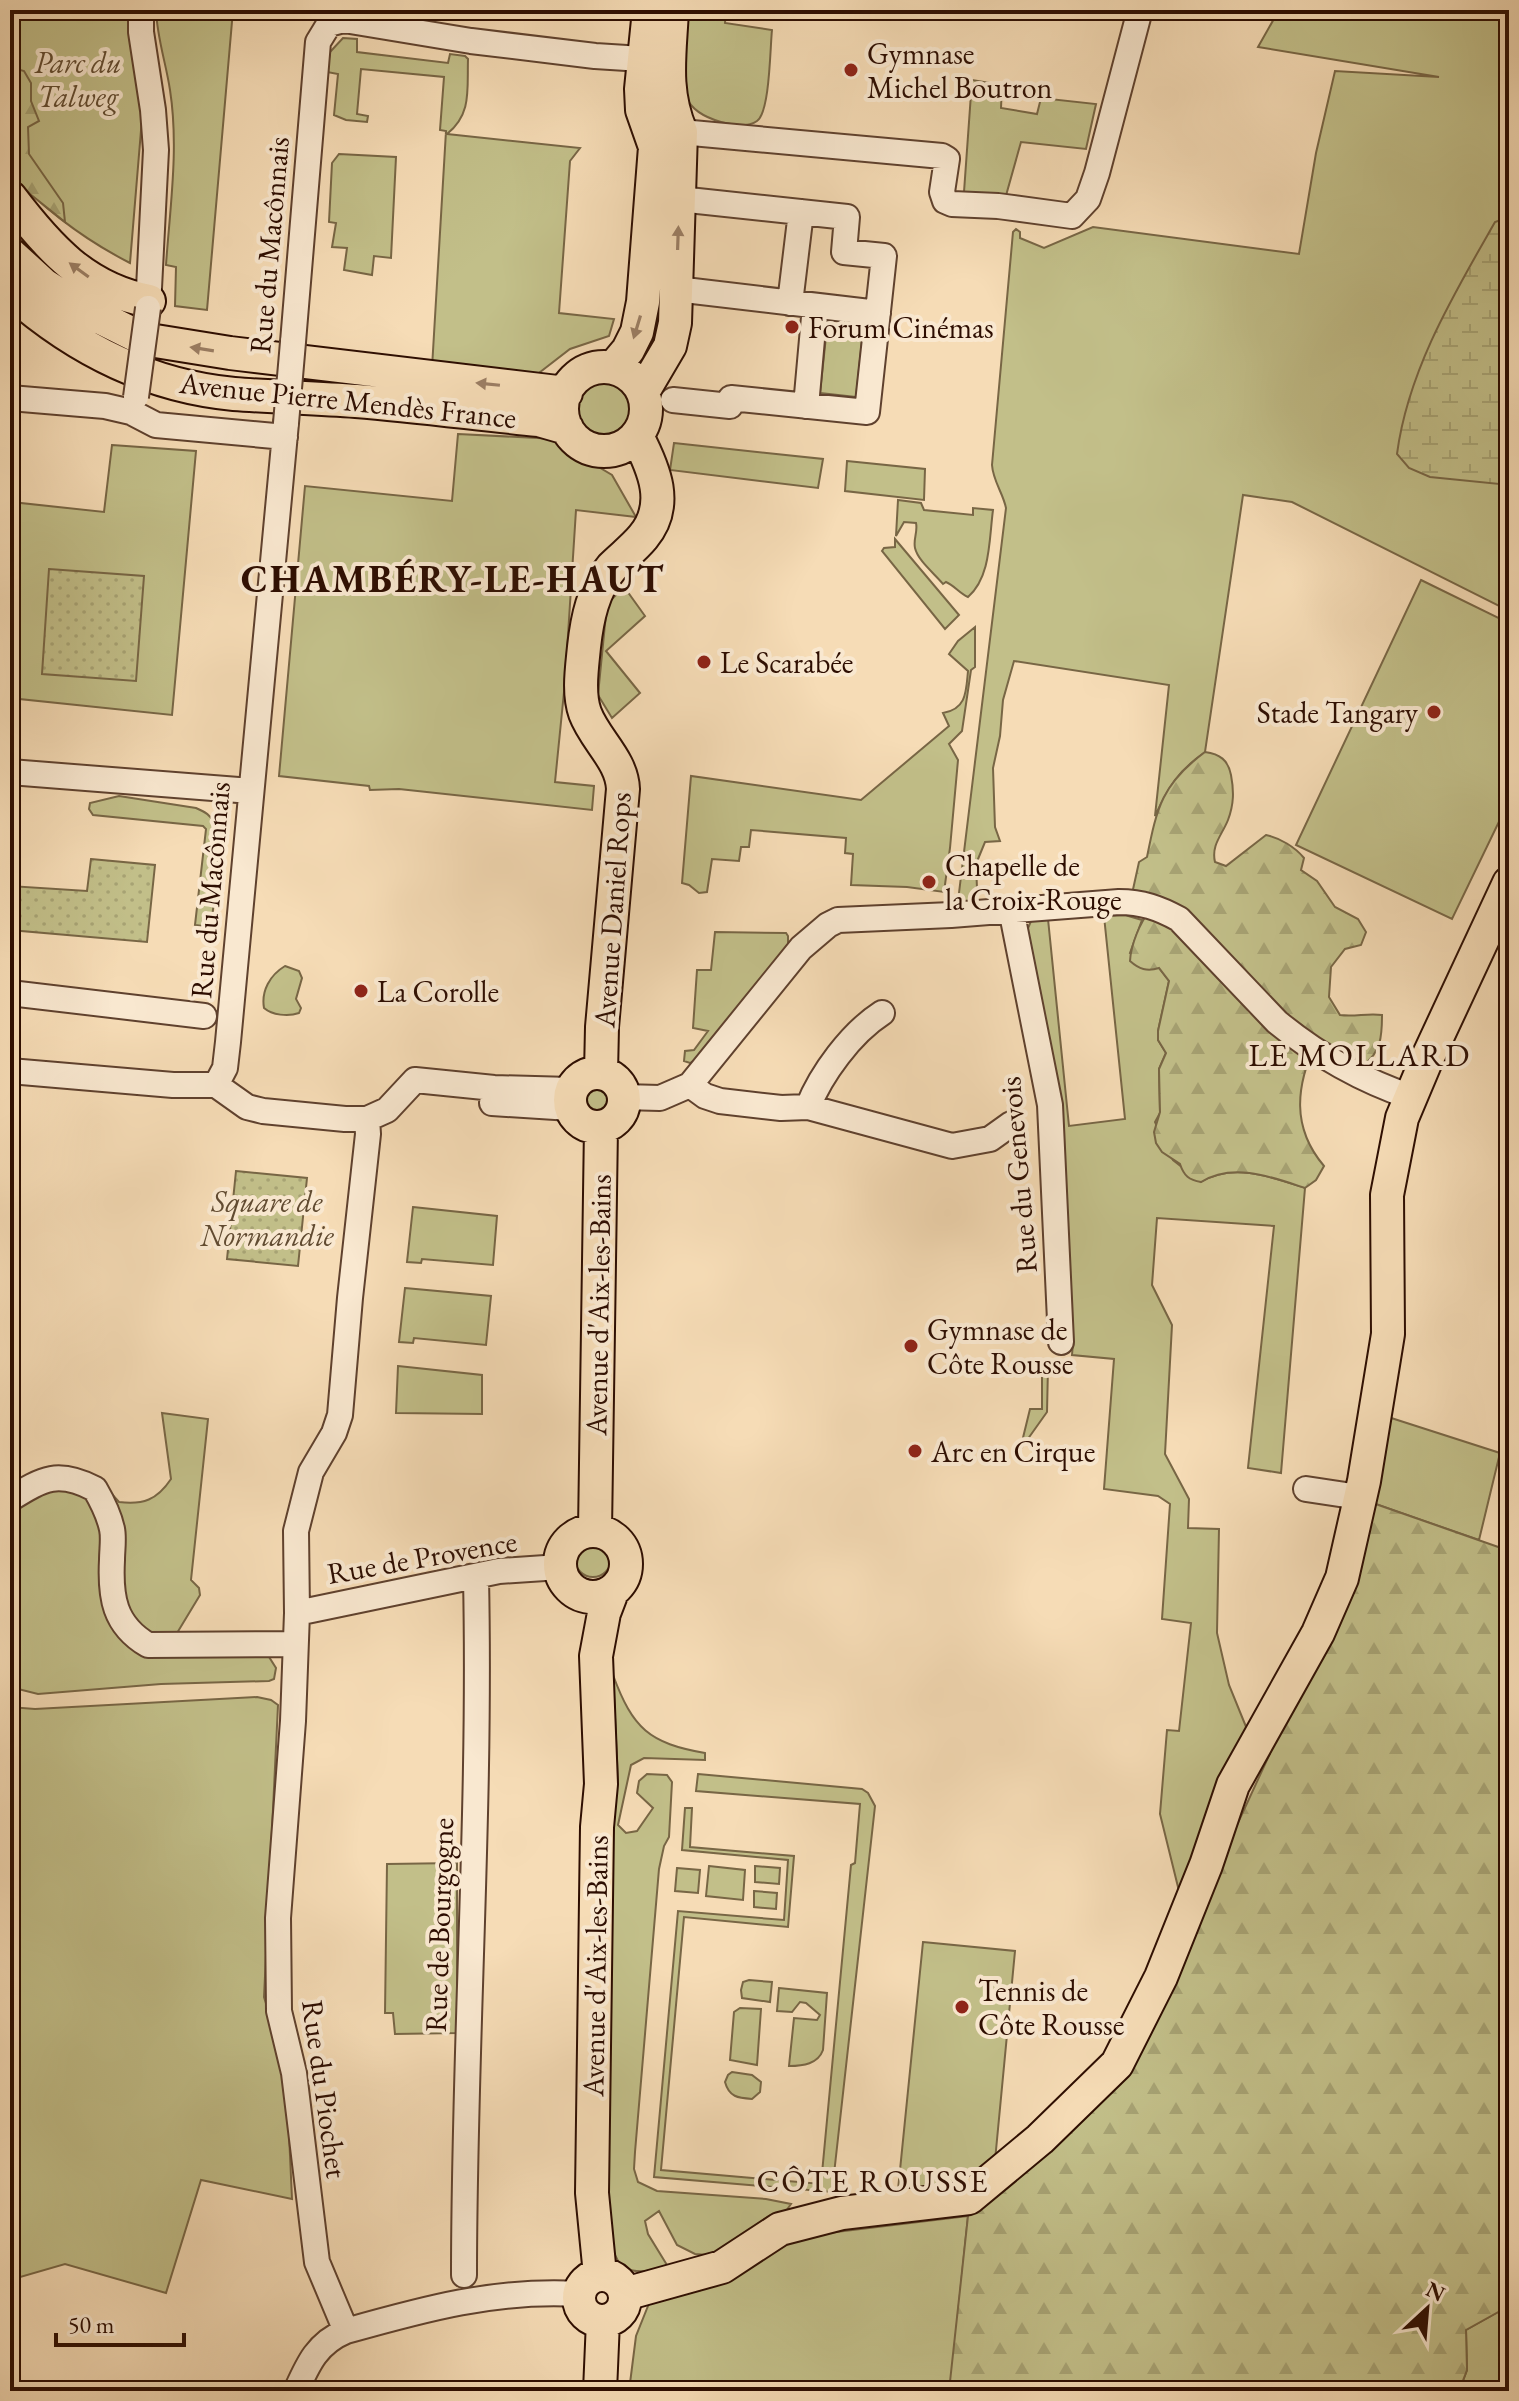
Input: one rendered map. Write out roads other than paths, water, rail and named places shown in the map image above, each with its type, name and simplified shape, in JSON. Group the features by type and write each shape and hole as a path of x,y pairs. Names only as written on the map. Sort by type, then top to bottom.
{"main road":[{"path":"613,368 628,350 637,332 672,112 668,88 656,58 649,10"},
{"path":"656,58 672,10"},
{"path":"643,392 670,346 676,289 679,199 668,139"},
{"path":"10,197 40,236 70,265 103,288 149,304"},
{"name":"Avenue Pierre Mendès France","path":"10,254 44,285 75,305 143,339 230,353 566,393"},
{"name":"Avenue Pierre Mendès France","path":"10,291 55,329 80,345 137,372 169,382 232,393 359,401 539,420 567,428"},
{"path":"613,368 635,381 643,392 646,418 627,443 602,451 588,448 576,440 567,428 563,417 566,393 580,375 590,370 613,368"},
{"name":"Avenue Daniel Rops","path":"601,1073 602,1027 624,793 617,766 585,714 582,697 584,647 589,614 596,594 611,569 644,536 655,519 658,498 655,472 627,443"},
{"path":"600,2391 603,2321 589,2318 580,2306 601,2288 722,2267 780,2229 842,2213 969,2198 1040,2139 1117,2064 1161,1977 1206,1865 1233,1785 1318,1633 1342,1578 1364,1481 1388,1334 1387,1195 1402,1118 1509,883"},
{"path":"601,1073 617,1082 623,1097 620,1113 615,1120 601,1127 582,1122 571,1099 583,1076 601,1073"},
{"name":"Avenue d'Aix-les-Bains","path":"595,1531 601,1127"},
{"path":"560,1567 564,1548 570,1540 595,1531 611,1536 625,1553 625,1575 596,1593"},
{"name":"Avenue d'Aix-les-Bains","path":"560,1567 564,1580 596,1593 583,1616 596,1656 601,1784 597,1842 592,2193 601,2288"}],"street":[{"path":"134,405 149,304 156,150 141,10"},
{"path":"668,139 942,156 947,159 942,192 945,201 1072,216 1088,199 1097,173 1140,10"},
{"name":"Rue du Macônnais","path":"216,1085 225,1068 229,1028 318,42 329,24 344,20 471,41 595,56 656,58"},
{"path":"673,400 730,406 731,398 867,412 884,256 844,252 847,217 679,199"},
{"path":"790,303 801,212"},
{"path":"676,289 878,313"},
{"path":"806,406 815,306"},
{"path":"10,398 105,406 134,405 156,425 285,430"},
{"path":"10,772 251,791"},
{"path":"623,1097 660,1098 690,1085 801,948 828,925 851,918 951,915 1139,902 1159,908 1192,930 1277,1022 1294,1036 1370,1083 1411,1097"},
{"name":"Rue du Genevois","path":"1011,909 1050,1105 1061,1342"},
{"path":"10,993 204,1016"},
{"path":"808,1107 818,1081 867,1022 882,1013"},
{"path":"10,1071 173,1085 216,1085 247,1107 345,1119 367,1119 387,1110 402,1094 571,1099"},
{"path":"690,1085 705,1096 720,1101 781,1108 808,1107 952,1146 990,1139 1011,1124"},
{"name":"Rue du Piochet","path":"346,2331 317,2262 294,2073 279,2011 278,1918 293,1721 296,1531 311,1472 334,1433 340,1415 367,1119"},
{"path":"10,1499 38,1482 55,1477 73,1478 95,1489 113,1530 111,1588 121,1622 136,1638"},
{"path":"1306,1489 1359,1497"},
{"name":"Rue de Provence","path":"297,1613 499,1571 560,1567"},
{"name":"Rue de Bourgogne","path":"464,2275 464,2168 478,1682 476,1578"},
{"path":"101,1629 136,1638 148,1645 294,1644"},
{"path":"296,2391 315,2353 331,2337 346,2331 464,2300 601,2288"}],"place":[{"name":"Gymnase Michel Boutron","path":"851,70"},
{"name":"Forum Cinémas","path":"792,327"},
{"name":"Le Scarabée","path":"704,662"},
{"name":"Stade Tangary","path":"1434,712"},
{"name":"Chapelle de la Croix-Rouge","path":"929,882"},
{"name":"La Corolle","path":"361,991"},
{"name":"Gymnase de Côte Rousse","path":"911,1346"},
{"name":"Arc en Cirque","path":"915,1451"},
{"name":"Tennis de Côte Rousse","path":"962,2007"}],"district":[{"name":"CHAMBÉRY-LE-HAUT","path":"453,578"},
{"name":"LE MOLLARD","path":"1360,1055"},
{"name":"CÔTE ROUSSE","path":"873,2181"}],"park label":[{"name":"Parc du Talweg","path":"78,79"},
{"name":"Square de Normandie","path":"267,1218"}]}
